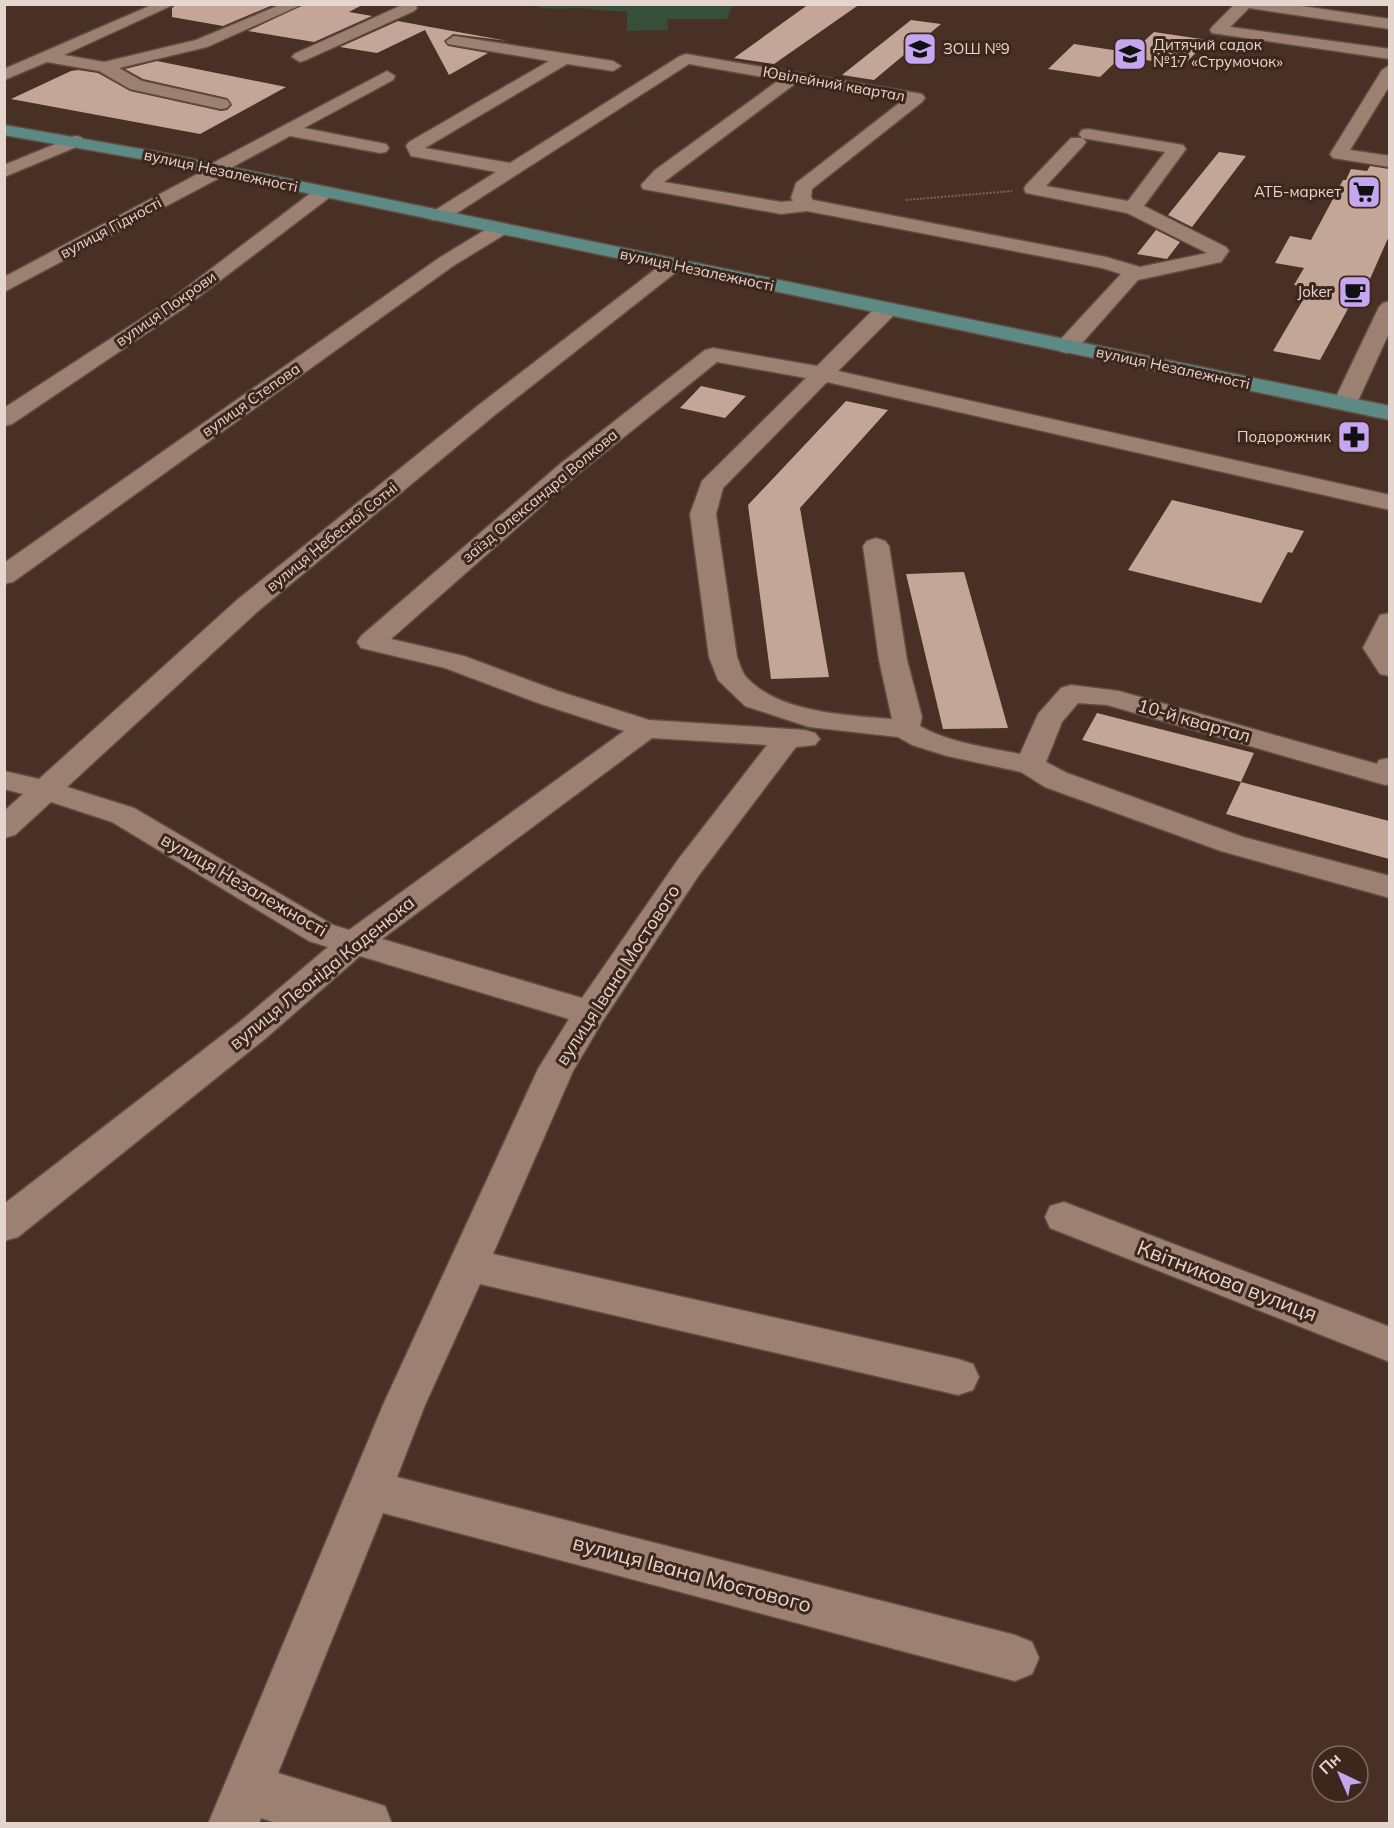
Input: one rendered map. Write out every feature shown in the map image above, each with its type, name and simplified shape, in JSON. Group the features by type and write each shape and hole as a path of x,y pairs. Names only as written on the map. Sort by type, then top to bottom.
{"main road":[{"name":"вулиця Незалежності","path":"4,130 75,141 1389,413"}],"street":[{"path":"4,75 168,4"},
{"path":"104,67 201,44 296,4"},
{"path":"300,57 409,8 407,4"},
{"path":"1244,4 1218,30 1389,54"},
{"path":"1253,4 1389,24"},
{"path":"1362,20 1380,4"},
{"path":"454,41 613,66"},
{"path":"46,57 104,67 136,85 221,104"},
{"path":"513,169 417,152 415,146 565,58"},
{"name":"Ювілейний квартал","path":"439,216 686,59 916,98 803,187 801,198 807,204"},
{"path":"1389,70 1339,154 1389,162"},
{"name":"вулиця Гідності","path":"4,286 387,76"},
{"path":"793,77 650,185 781,208 807,204 1106,263 1139,273"},
{"path":"286,130 380,148"},
{"path":"1033,189 1083,138 1177,149 1133,208"},
{"path":"4,172 75,141"},
{"path":"1033,189 1133,208 1219,251 1214,258 1131,274 1067,346"},
{"name":"вулиця Покрови","path":"4,419 177,304 323,192"},
{"name":"вулиця Степова","path":"4,576 446,262 500,229"},
{"name":"вулиця Небесної Сотні","path":"4,828 247,606 488,409 673,265"},
{"path":"1345,403 1389,307"},
{"path":"887,309 711,486 703,514 723,657 732,680 755,700 819,721 905,729 922,739 958,750 1030,765 1056,780 1232,844 1389,887"},
{"name":"заїзд Олександра Волкова","path":"646,729 548,697 454,662 371,642 569,469 713,355 822,374"},
{"path":"822,374 1389,503"},
{"path":"876,546 894,660 907,717 905,729"},
{"path":"1389,621 1377,648 1389,668"},
{"name":"10-й квартал","path":"1030,765 1048,720 1071,694 1109,697 1385,776 1389,767"},
{"path":"646,729 787,739 905,729"},
{"name":"вулиця Леоніда Каденюка","path":"4,1226 254,1029 354,943 646,729"},
{"name":"вулиця Івана Мостового","path":"367,1824 240,1806 404,1405 556,1069 590,1013 688,868 787,739"},
{"name":"вулиця Незалежності","path":"4,780 46,790 123,815 321,933 590,1013"},
{"name":"Квітникова вулиця","path":"1064,1217 1389,1345"},
{"path":"468,1265 958,1377"},
{"name":"вулиця Івана Мостового","path":"370,1490 1015,1658"}],"path":[{"path":"902,200 1033,189"}],"green space":[{"path":"531,5 747,5 732,6 727,19 667,19 668,30 627,31 627,11 550,9"}],"building":[{"path":"177,4 275,4 223,26 172,17 172,8"},
{"path":"305,4 364,4 349,12 372,16 314,42 248,31"},
{"path":"809,4 860,4 774,64 734,58"},
{"path":"911,20 941,24 874,80 842,75"},
{"path":"398,21 508,41 453,34 444,41 448,46 488,53 449,75 425,30 377,53 340,47"},
{"path":"1154,32 1208,40 1183,66 1127,57"},
{"path":"1074,44 1126,52 1100,77 1048,69"},
{"path":"157,61 286,87 200,134 11,99 71,71 78,70 98,73 130,91 221,111 227,110 232,105 227,98 143,79 125,69"},
{"path":"1219,152 1246,156 1192,227 1168,215"},
{"path":"1370,166 1389,169 1389,236 1362,297 1355,296 1320,360 1273,351 1310,288 1294,285 1304,268 1275,263 1290,236 1311,240 1351,169 1367,171"},
{"path":"1156,230 1180,242 1167,259 1137,254"},
{"path":"701,386 746,396 725,418 680,408"},
{"path":"846,401 888,410 800,508 829,677 771,679 748,505"},
{"path":"1172,500 1304,531 1292,553 1288,552 1261,603 1128,570"},
{"path":"964,572 1008,728 943,729 906,574"},
{"path":"1097,713 1254,753 1241,782 1082,740"},
{"path":"1241,782 1389,821 1389,859 1226,814"}],"place":[{"name":"ЗОШ №9","path":"920,49"},
{"name":"Дитячий садок №17 «Струмочок»","path":"1130,54"},
{"name":"АТБ-маркет","path":"1364,192"},
{"name":"Joker","path":"1355,292"},
{"name":"Подорожник","path":"1354,437"}]}
